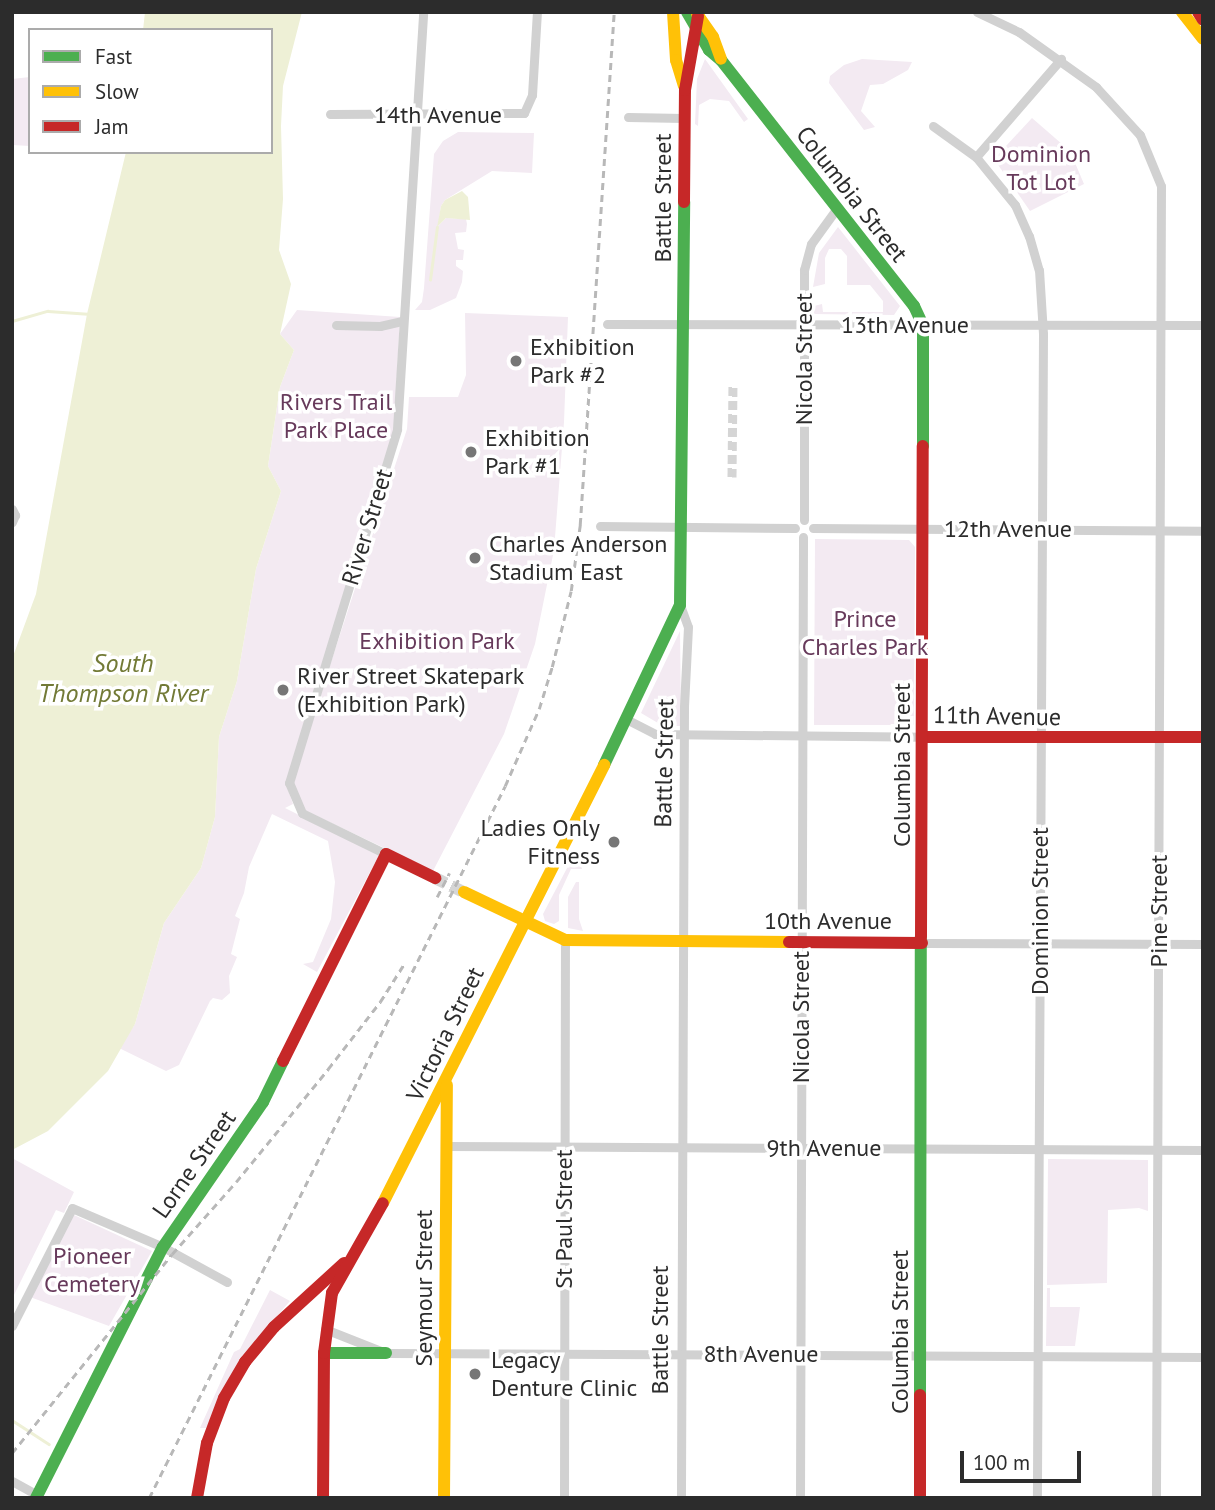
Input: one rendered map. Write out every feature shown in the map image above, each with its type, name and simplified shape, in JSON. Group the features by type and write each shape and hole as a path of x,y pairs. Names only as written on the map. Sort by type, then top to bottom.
{"main road":[{"path":"673,12 676,60 685,90"},
{"path":"1182,12 1203,40"},
{"path":"1198,12 1203,19"},
{"name":"Battle Street","path":"680,605 683,527 684,118 695,13"},
{"name":"Columbia Street","path":"695,13 713,37 721,60"},
{"name":"Columbia Street","path":"695,31 721,60 914,306 923,325 920,1498"},
{"name":"Victoria Street","path":"323,1498 325,1329 332,1293 383,1204 448,1079 680,605"},
{"name":"11th Avenue","path":"923,737 1203,737"},
{"path":"386,854 435,878"},
{"name":"Lorne Street","path":"36,1496 163,1247 262,1102 386,854"},
{"name":"10th Avenue","path":"464,892 565,940 922,943"},
{"name":"Seymour Street","path":"444,1498 445,1146 448,1079"},
{"path":"197,1498 207,1443 224,1398 245,1362 274,1327 352,1256"},
{"path":"324,1353 386,1353"}],"street":[{"name":"River Street","path":"386,854 302,813 289,783 397,429 423,12"},
{"name":"14th Avenue","path":"330,114 517,116 527,111 532,95 537,12"},
{"name":"Pine Street","path":"977,12 1019,32 1061,59 1096,87 1140,135 1152,158 1161,186 1156,1498"},
{"path":"976,157 1061,59"},
{"path":"628,117 684,118"},
{"name":"Dominion Street","path":"933,126 976,157 1015,205 1030,236 1039,270 1043,325 1037,1498"},
{"name":"Nicola Street","path":"804,520 804,270 808,252 837,208"},
{"path":"336,325 380,326 402,321"},
{"name":"13th Avenue","path":"607,324 1203,325"},
{"path":"12,509 15,516 12,522"},
{"path":"804,520 813,528 810,534 803,537 797,534 795,528 799,521 804,520"},
{"path":"600,526 795,528"},
{"name":"12th Avenue","path":"813,528 1203,531"},
{"name":"Nicola Street","path":"800,1498 803,537"},
{"name":"Battle Street","path":"680,605 688,627 684,734 681,1498"},
{"name":"11th Avenue","path":"626,719 655,734 923,737"},
{"name":"St Paul Street","path":"564,1498 565,940"},
{"name":"10th Avenue","path":"922,943 1203,944"},
{"name":"9th Avenue","path":"445,1146 1203,1150"},
{"path":"12,1325 72,1208 163,1247 228,1282"},
{"name":"8th Avenue","path":"325,1329 386,1353 1203,1357"},
{"path":"12,1481 36,1496"}],"green space":[{"path":"705,59 748,119 744,122 729,101 710,99 699,105 698,126 695,124 697,79"},
{"path":"862,59 912,62 908,70 883,84 870,85 861,111 875,127 864,130 829,83 830,76 844,65"},
{"path":"28,77 28,146 12,145 12,79"},
{"name":"Dominion Tot Lot","path":"1032,118 1070,151 1084,184 1030,211 994,159"},
{"path":"458,132 534,133 532,173 492,171 445,200 441,206 438,226 446,218 466,219 466,232 455,233 458,249 464,250 463,260 456,260 456,266 463,271 462,282 456,298 430,310 415,310 422,302 424,288 434,154 443,141"},
{"path":"838,227 900,306 894,315 811,314 814,306 822,304 823,312 883,312 883,301 870,285 847,285 847,256 841,249 829,249 825,258 825,284 813,287 819,253"},
{"name":"Rivers Trail Park Place","path":"297,310 400,317 394,429 286,784 293,804 285,808 379,855 317,972 303,964 313,962 331,919 335,882 328,841 272,814 249,867 244,893 235,916 240,919 231,954 237,957 229,976 230,993 222,1000 213,998 210,1001 179,1065 166,1071 119,1048 135,1024 164,923 201,868 215,817 219,737 237,681 256,569 281,491 268,466 280,387 294,350 280,334"},
{"name":"Exhibition Park","path":"465,313 568,317 564,422 554,550 535,644 504,734 433,871 304,810 292,782 407,429 409,397 458,397 466,375"},
{"name":"Prince Charles Park","path":"815,539 909,540 915,547 914,725 814,725"},
{"path":"680,631 681,726 663,726 641,713"},
{"path":"577,849 582,869 571,869 559,895 559,921 554,924 545,921 543,914"},
{"path":"576,882 579,882 579,919 583,931 568,928 568,897"},
{"path":"12,1158 74,1192 64,1213 56,1210 12,1299"},
{"path":"1048,1159 1148,1160 1148,1211 1139,1208 1108,1210 1107,1283 1047,1285"},
{"name":"Pioneer Cemetery","path":"74,1215 152,1251 109,1326 30,1297"},
{"path":"1047,1288 1050,1288 1050,1307 1080,1307 1075,1346 1046,1346"},
{"path":"270,1290 290,1301 257,1339 206,1428 200,1428 234,1352 240,1349"}],"water":[{"name":"South Thompson River","path":"145,12 302,12 283,86 281,126 283,199 279,250 291,284 280,334 294,350 280,387 268,466 281,491 256,569 237,681 219,737 215,817 201,868 164,923 135,1024 108,1071 48,1131 12,1150 12,659 36,594 87,314 126,154 273,154 273,28 143,28"},
{"path":"462,191 468,197 470,220 446,218 437,227 441,206 445,200"}],"waterway":[{"path":"430,280 437,227"},
{"path":"12,321 48,311 87,314"},
{"path":"12,1420 49,1444"}],"tunnel":[{"path":"732,477 733,384"},
{"path":"435,878 464,892"}],"railway":[{"path":"149,1498 505,786 539,709 571,591 580,525 614,12"},
{"path":"437,897 449,873"},
{"path":"12,1453 172,1254 236,1182 328,1069 380,1002 404,964"}],"traffic: fast":[{"path":"687,12 709,50 721,60 914,306 923,325 923,446"},
{"path":"604,765 680,605 684,202"},
{"path":"920,1395 921,937"},
{"path":"36,1498 163,1247 263,1102 283,1061"},
{"path":"324,1353 386,1353"}],"traffic: slow":[{"path":"673,12 676,60 684,86"},
{"path":"698,16 699,12"},
{"path":"1182,12 1203,39"},
{"path":"697,14 713,37 721,59"},
{"path":"383,1203 604,765"},
{"path":"464,892 565,940 789,942"},
{"path":"444,1498 447,1085"}],"traffic: jam":[{"path":"1198,12 1203,20"},
{"path":"684,202 685,90 698,16"},
{"path":"921,937 923,446"},
{"path":"923,737 1203,737"},
{"path":"283,1061 386,854 435,878"},
{"path":"789,942 922,943"},
{"path":"323,1498 324,1353 332,1293 383,1203"},
{"path":"197,1498 207,1443 224,1398 245,1362 274,1327 344,1263"},
{"path":"920,1395 920,1498"}],"place":[{"name":"Exhibition Park #2","path":"516,361"},
{"name":"Exhibition Park #1","path":"471,452"},
{"name":"Charles Anderson Stadium East","path":"475,558"},
{"name":"River Street Skatepark (Exhibition Park)","path":"283,690"},
{"name":"Ladies Only Fitness","path":"614,842"},
{"name":"Legacy Denture Clinic","path":"475,1374"}]}
